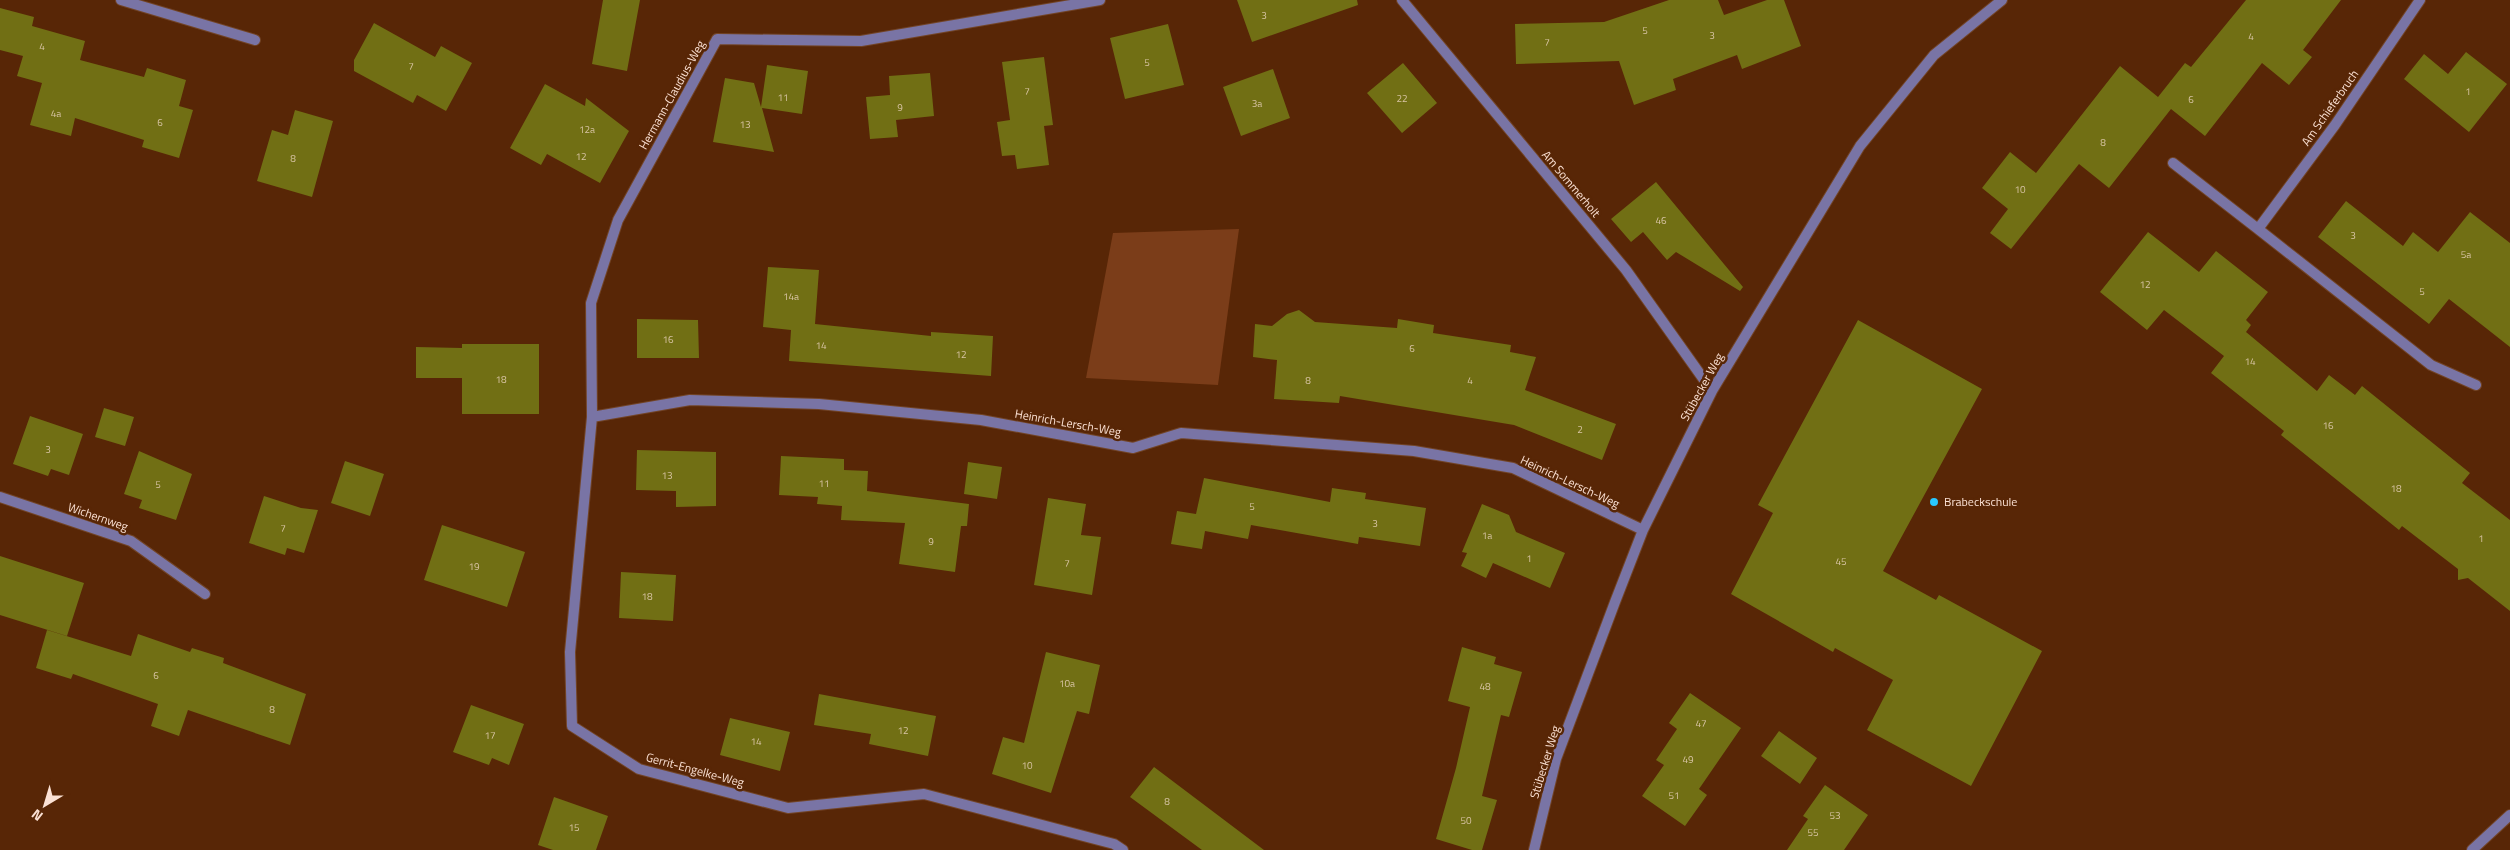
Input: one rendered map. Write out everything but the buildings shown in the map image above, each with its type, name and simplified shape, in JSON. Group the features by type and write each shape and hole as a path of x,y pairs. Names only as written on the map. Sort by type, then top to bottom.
{"street":[{"path":"121,0 255,40"},
{"name":"Hermann-Claudius-Weg","path":"592,417 591,303 618,220 717,39 861,41 1100,0"},
{"name":"Stübecker Weg","path":"1534,850 1556,759 1643,530 1712,391 1860,146 1934,55 2002,0"},
{"name":"Am Schieferbruch","path":"2258,229 2334,125 2420,0"},
{"name":"Am Sommerholt","path":"1405,1 1626,270 1712,391"},
{"path":"2173,163 2431,365 2476,385"},
{"name":"Heinrich-Lersch-Weg","path":"592,417 690,400 819,404 981,420 1133,448 1181,433 1414,451 1513,468 1643,530"},
{"name":"Gerrit-Engelke-Weg","path":"592,417 570,652 572,726 639,769 788,808 924,794 1106,842 1123,850"},
{"name":"Wichernweg","path":"0,497 132,541 205,594"},
{"path":"2472,850 2510,815"}],"shaded area":[{"path":"1239,229 1218,385 1086,378 1113,233"}],"place":[{"name":"Brabeckschule","path":"1934,502"}]}
